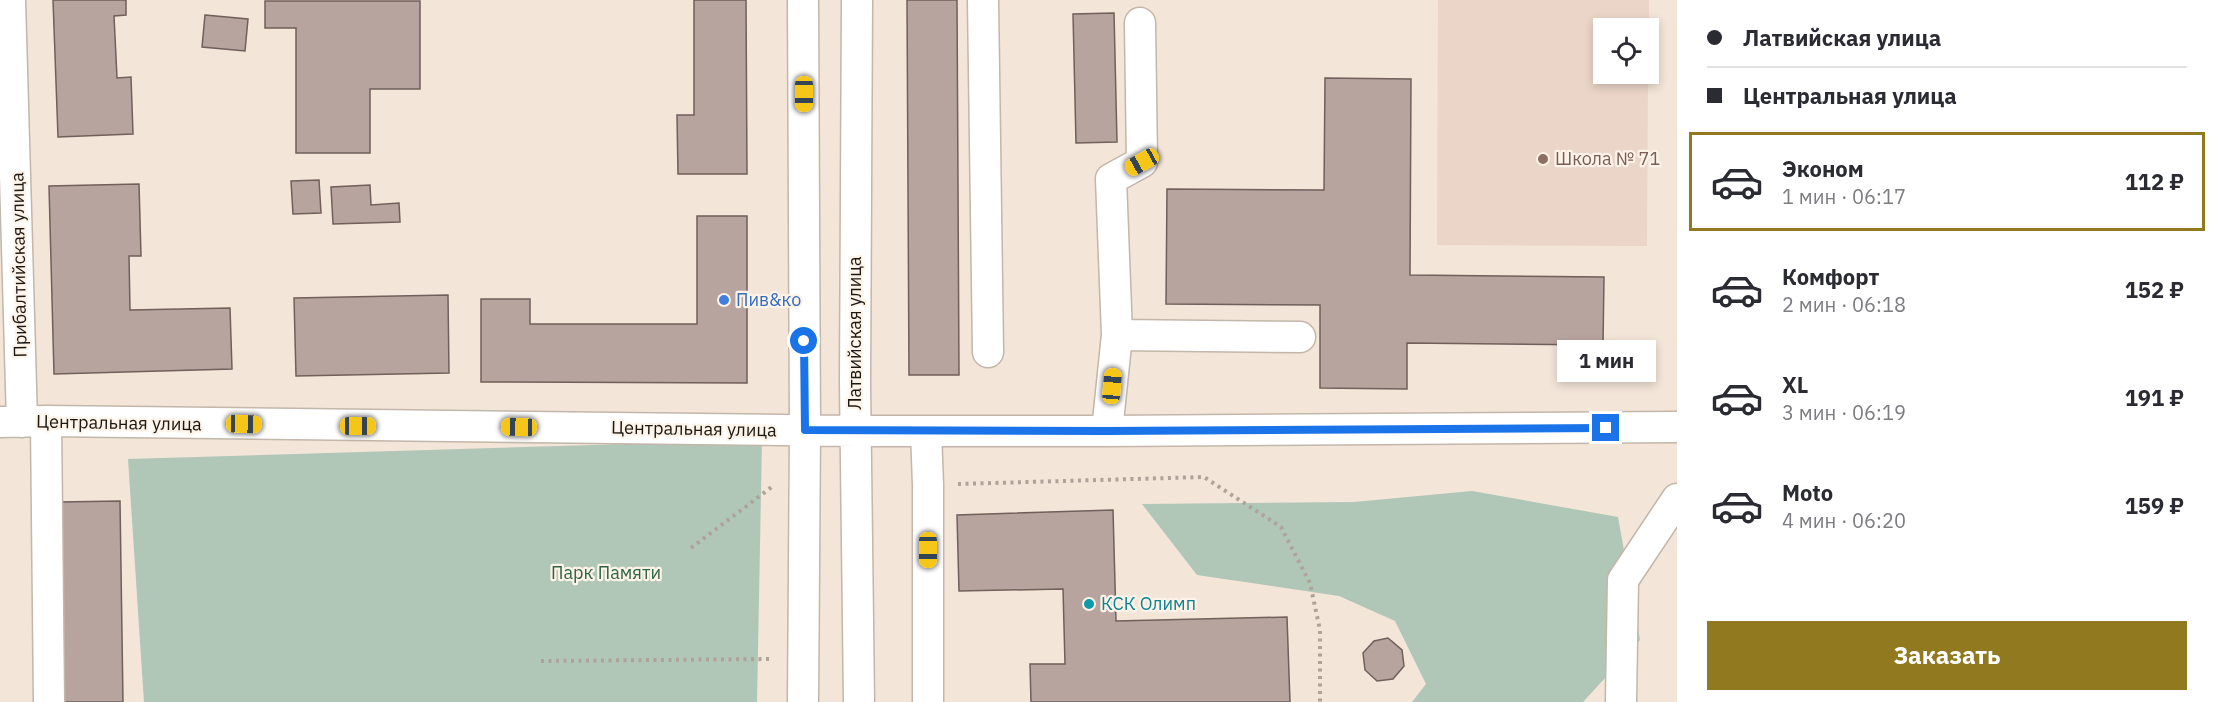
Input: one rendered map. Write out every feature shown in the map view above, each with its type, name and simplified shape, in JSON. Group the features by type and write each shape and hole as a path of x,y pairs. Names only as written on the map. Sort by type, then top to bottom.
{"street":[{"name":"Прибалтийская улица","path":"10,0 23,422 49,702"},
{"path":"803,702 804,0"},
{"name":"Латвийская улица","path":"856,0 856,431 859,702"},
{"path":"984,0 988,352"},
{"path":"1107,431 1117,335 1111,179 1142,162 1140,23"},
{"path":"1117,335 1300,337"},
{"name":"Центральная улица","path":"23,422 856,431 1677,427"},
{"path":"926,431 928,702"},
{"path":"1621,702 1623,580 1677,499"}],"path":[{"path":"928,485 1204,477 1281,527 1296,555 1310,583 1320,630 1320,702"},
{"path":"692,548 773,486"},
{"path":"541,661 773,659"}],"shaded area":[{"name":"Школа № 71","path":"1438,0 1649,0 1649,18 1593,18 1593,84 1648,84 1647,246 1437,245"}],"green space":[{"name":"Парк Памяти","path":"762,440 757,702 144,702 128,459"},
{"path":"1472,491 1618,517 1640,640 1583,702 1412,702 1426,684 1395,621 1339,596 1197,575 1142,504 1354,502"}],"building":[{"path":"53,0 126,0 126,15 114,16 117,78 131,77 133,134 58,137"},
{"path":"694,0 746,0 747,174 678,174 677,115 694,115"},
{"path":"907,0 957,0 959,375 909,375"},
{"path":"265,1 420,1 420,89 370,89 370,153 296,153 296,28 265,28"},
{"path":"1114,13 1117,142 1076,143 1073,14"},
{"path":"205,15 248,19 245,51 202,47"},
{"path":"1325,78 1411,79 1410,275 1604,277 1603,345 1407,343 1407,389 1320,388 1320,305 1166,304 1167,189 1324,190"},
{"path":"319,180 321,213 293,214 291,181"},
{"path":"139,184 141,256 129,256 130,310 230,308 232,369 54,374 49,186"},
{"path":"370,185 371,205 399,203 400,222 333,224 331,187"},
{"path":"697,216 747,216 747,383 481,382 481,299 530,299 530,324 697,324"},
{"path":"448,295 449,373 296,376 294,298"},
{"path":"120,501 123,702 62,702 59,502"},
{"name":"КСК Олимп","path":"1113,510 1116,621 1287,617 1290,702 1031,702 1030,664 1065,664 1063,589 959,591 957,515"},
{"path":"1388,638 1402,650 1404,666 1393,679 1377,681 1365,670 1363,653 1374,641"}],"place":[{"name":"Школа № 71","path":"1543,159"},
{"name":"Пив&ко","path":"724,300"},
{"name":"КСК Олимп","path":"1089,604"}],"route":[{"path":"804,341 805,430 1606,428"}]}
